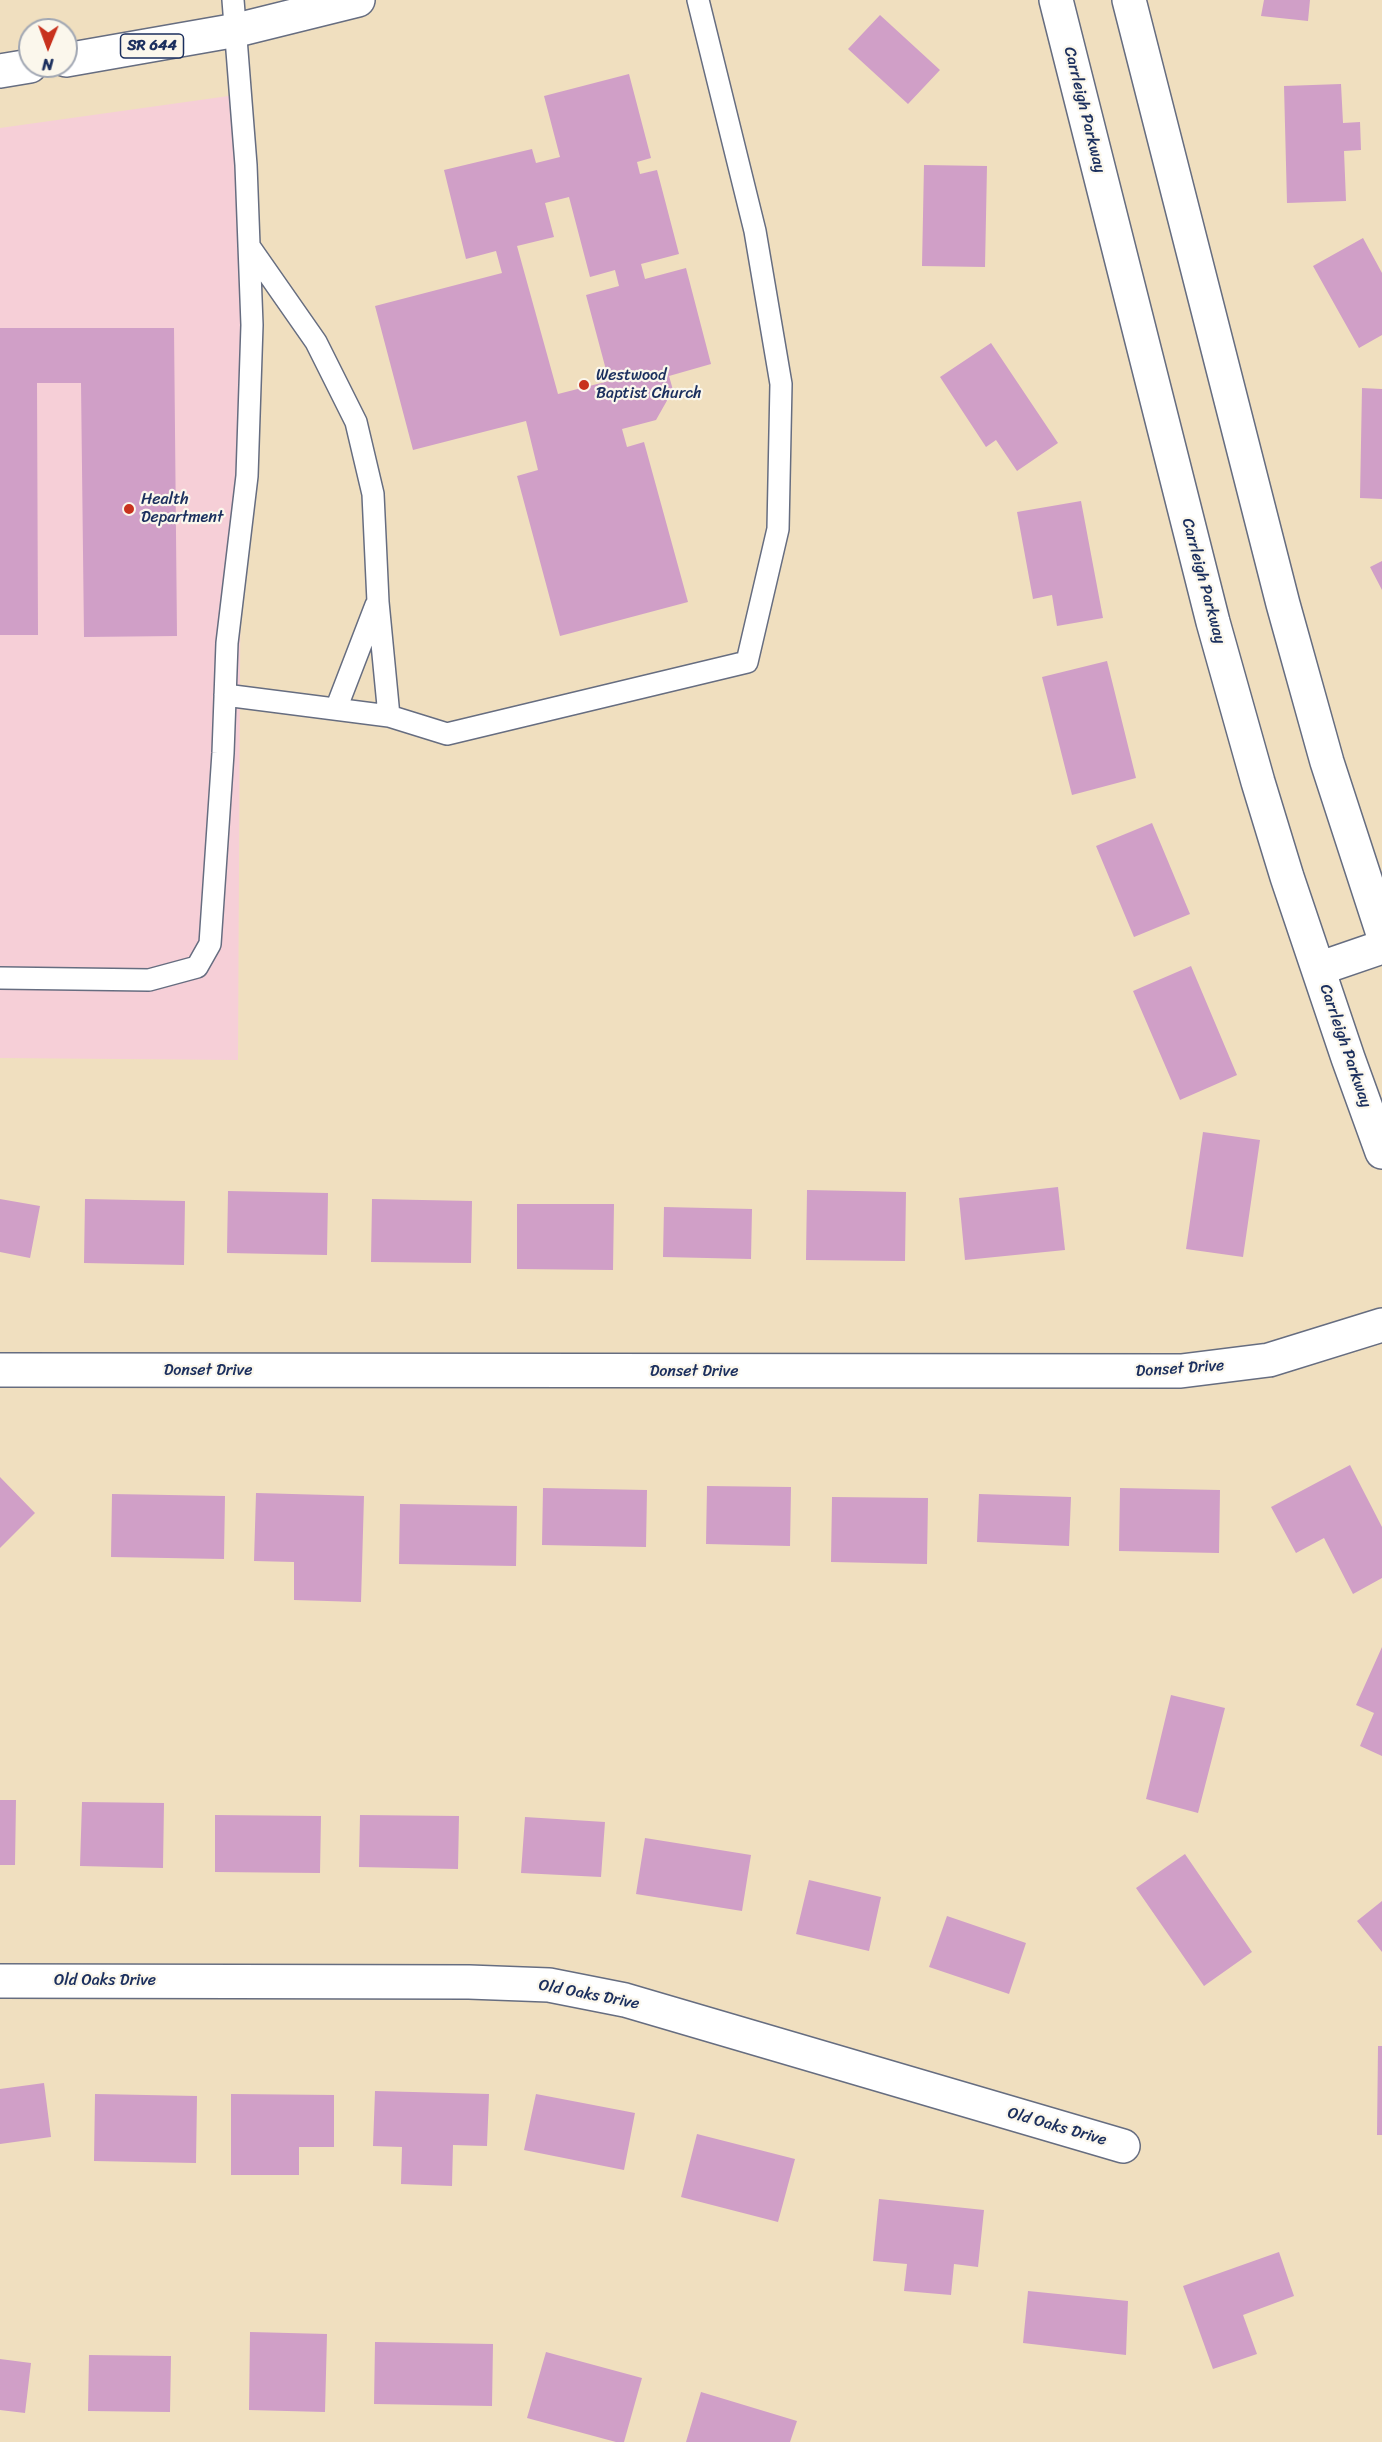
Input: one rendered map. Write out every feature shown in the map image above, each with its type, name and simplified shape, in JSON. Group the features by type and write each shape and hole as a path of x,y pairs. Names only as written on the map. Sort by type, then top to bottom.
{"street":[{"name":"SR 644","path":"78,57 235,15 358,0"},
{"name":"Carrleigh Parkway","path":"1056,0 1214,622 1281,856 1382,1152"},
{"path":"1129,0 1283,604 1334,783 1382,931"},
{"path":"0,71 18,68"},
{"path":"1318,969 1382,947"},
{"name":"Donset Drive","path":"0,1370 1161,1371 1269,1360 1382,1325"},
{"name":"Old Oaks Drive","path":"0,1981 469,1982 549,1985 625,2000 1123,2146"}],"lane":[{"path":"225,694 389,716 447,734 747,662 778,529 781,384 755,231 698,0"},
{"path":"0,978 149,980 197,968 210,944 227,643 247,476 252,325 235,15"},
{"path":"249,246 316,342 356,422 373,494 378,602 389,716"},
{"path":"336,709 378,602"}],"shaded area":[{"path":"243,94 238,1060 0,1058 0,128"}],"building":[{"path":"1264,0 1310,0 1308,21 1261,16"},
{"path":"880,15 940,70 908,104 848,49"},
{"path":"629,74 651,158 637,162 640,174 657,170 679,254 641,264 645,279 686,268 711,364 669,376 673,390 656,420 622,429 627,447 644,442 688,602 560,636 517,476 538,470 526,421 413,450 375,306 502,273 496,251 466,259 444,170 532,149 536,163 560,157 544,96","holes":["569,197 590,277 615,270 619,286 586,295 609,381 558,394 517,246 554,237 545,203"]},
{"path":"1341,84 1343,123 1360,122 1361,150 1344,151 1346,201 1287,203 1284,86"},
{"path":"924,165 987,166 985,267 922,266"},
{"path":"1363,238 1382,273 1382,335 1359,348 1313,266"},
{"name":"Health Department","path":"0,328 174,328 177,636 84,637 81,383 37,383 38,635 0,635"},
{"path":"991,343 1058,443 1017,471 996,440 986,447 940,377"},
{"path":"1362,388 1382,389 1382,499 1360,498"},
{"path":"1081,501 1103,618 1057,626 1052,595 1033,599 1017,512"},
{"path":"1382,561 1382,590 1370,567"},
{"path":"1107,661 1136,778 1072,795 1042,677"},
{"path":"1152,823 1190,914 1134,937 1096,846"},
{"path":"1191,966 1237,1075 1180,1100 1133,991"},
{"path":"1203,1132 1260,1140 1243,1257 1186,1249"},
{"path":"1058,1187 1065,1250 965,1260 959,1198"},
{"path":"807,1190 906,1192 905,1261 806,1260"},
{"path":"228,1191 328,1193 327,1255 227,1253"},
{"path":"0,1199 40,1206 30,1258 0,1252"},
{"path":"85,1199 185,1201 184,1265 84,1263"},
{"path":"372,1199 472,1201 471,1263 371,1262"},
{"path":"517,1204 614,1204 613,1270 517,1269"},
{"path":"664,1207 752,1209 751,1259 663,1257"},
{"path":"1350,1465 1382,1527 1382,1578 1353,1594 1324,1538 1296,1553 1271,1507"},
{"path":"0,1477 35,1513 0,1548"},
{"path":"707,1486 791,1487 790,1546 706,1544"},
{"path":"543,1488 647,1490 646,1547 542,1545"},
{"path":"1120,1488 1220,1490 1219,1553 1119,1551"},
{"path":"256,1493 364,1496 361,1602 294,1600 294,1562 254,1561"},
{"path":"112,1494 225,1496 224,1559 111,1557"},
{"path":"979,1494 1071,1497 1069,1546 977,1542"},
{"path":"832,1497 928,1498 927,1564 831,1562"},
{"path":"400,1504 517,1506 516,1566 399,1564"},
{"path":"1382,1647 1382,1756 1360,1746 1374,1713 1356,1705"},
{"path":"1171,1695 1225,1708 1198,1813 1146,1799"},
{"path":"0,1800 16,1800 15,1865 0,1865"},
{"path":"82,1802 164,1803 163,1868 80,1866"},
{"path":"215,1815 321,1816 320,1873 215,1872"},
{"path":"360,1815 459,1816 458,1869 359,1867"},
{"path":"525,1817 605,1822 601,1877 521,1873"},
{"path":"645,1838 751,1855 742,1911 636,1894"},
{"path":"1185,1854 1252,1952 1204,1986 1136,1888"},
{"path":"809,1880 881,1897 869,1951 796,1934"},
{"path":"1382,1901 1382,1952 1357,1921"},
{"path":"947,1916 1026,1943 1009,1994 929,1967"},
{"path":"1378,2046 1382,2046 1382,2135 1377,2135"},
{"path":"44,2083 51,2137 0,2144 0,2089"},
{"path":"375,2091 489,2094 487,2146 453,2145 452,2186 401,2184 402,2147 373,2146"},
{"path":"95,2094 197,2096 196,2163 94,2161"},
{"path":"231,2094 334,2095 334,2147 299,2147 299,2175 231,2175"},
{"path":"536,2094 635,2113 624,2170 524,2150"},
{"path":"697,2134 795,2159 778,2222 681,2197"},
{"path":"879,2199 984,2210 978,2267 954,2264 951,2295 904,2291 907,2264 873,2261"},
{"path":"1279,2252 1294,2296 1243,2315 1257,2354 1213,2369 1183,2286"},
{"path":"1028,2291 1128,2301 1126,2355 1023,2343"},
{"path":"250,2332 327,2334 325,2412 249,2410"},
{"path":"375,2342 493,2344 492,2406 374,2404"},
{"path":"546,2352 642,2378 624,2442 616,2442 527,2418"},
{"path":"89,2355 171,2356 170,2412 88,2411"},
{"path":"0,2359 31,2363 25,2413 0,2410"},
{"path":"701,2392 797,2421 790,2442 686,2442"}],"place":[{"name":"Westwood Baptist Church","path":"584,385"},
{"name":"Health Department","path":"129,509"}]}
